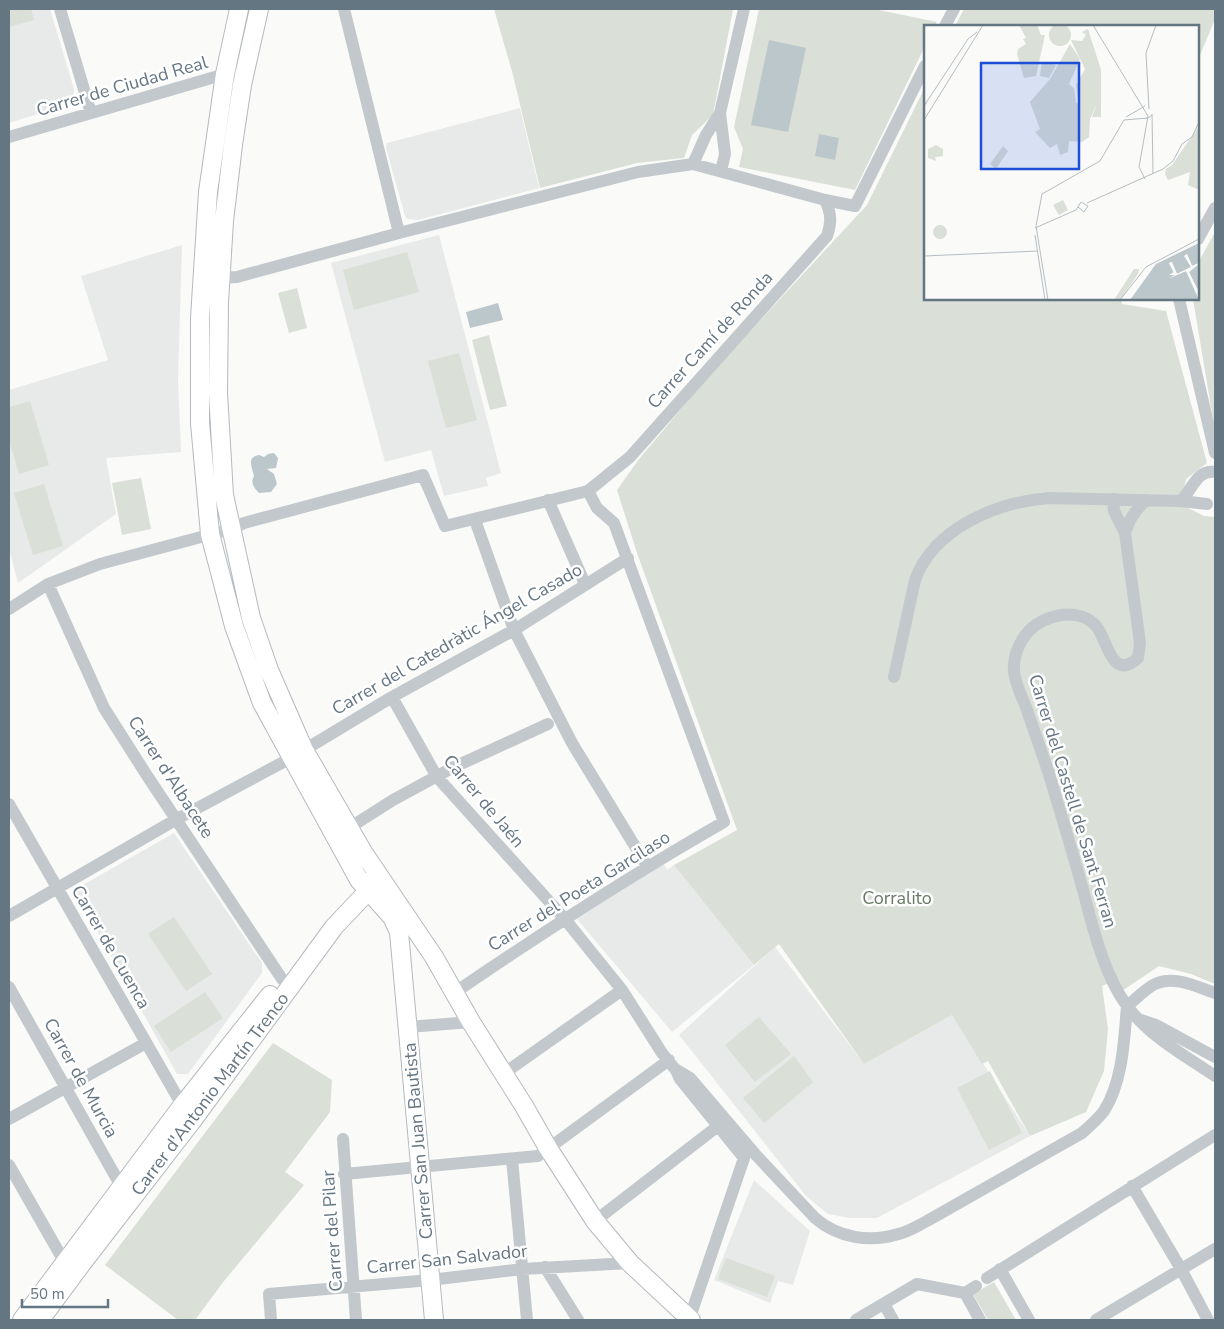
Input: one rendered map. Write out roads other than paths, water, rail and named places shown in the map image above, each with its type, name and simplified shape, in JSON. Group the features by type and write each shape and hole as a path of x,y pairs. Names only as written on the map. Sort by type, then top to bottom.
{"street":[{"path":"60,9 90,113"},
{"path":"239,9 225,74 208,203 200,318 200,424 210,534 234,626 262,703 349,828 368,880"},
{"path":"259,9 246,68 233,145 224,221 220,278 218,393 224,495 251,618 298,754 333,830 368,880 402,909 434,957 471,1022 595,1221 630,1262 690,1320 744,1158 680,1079 672,1064"},
{"path":"344,9 399,233"},
{"path":"693,164 706,135 720,113 744,9"},
{"path":"945,25 952,9"},
{"name":"Carrer de Ciudad Real","path":"9,137 246,68"},
{"path":"208,203 213,220 212,270 220,278 237,278 399,233 638,172 693,164 824,200 855,206 924,68"},
{"path":"720,113 725,154 721,171"},
{"name":"Carrer Camí de Ronda","path":"588,490 630,456 827,236 831,225 831,216 824,200"},
{"path":"1199,237 1215,208"},
{"path":"1179,300 1215,451 1209,472 1195,483 1189,493 1181,500"},
{"path":"9,609 48,584 100,564 423,475 445,526 475,520 588,490 597,508 614,523 628,558"},
{"path":"1195,483 1194,490 1196,496 1201,501 1211,504"},
{"path":"894,677 914,580 919,569 940,542 980,516 1012,504 1049,498 1181,500 1211,504"},
{"name":"Carrer del Castell de Sant Ferran","path":"1113,499 1114,511 1125,533 1140,643 1138,658 1123,665 1116,662 1110,656 1100,633 1092,623 1077,616 1056,615 1041,621 1028,632 1020,643 1014,669 1015,679 1054,789 1095,933 1110,974 1127,1006"},
{"path":"548,500 586,584"},
{"name":"Carrer del Castell de Sant Ferran","path":"1125,533 1134,510 1146,500"},
{"path":"475,520 514,630 572,743 647,866"},
{"name":"Carrer del Catedràtic Ángel Casado","path":"9,916 177,819 298,754 392,697 514,630 628,558"},
{"name":"Carrer del Poeta Garcilaso","path":"454,993 564,918 647,866 724,822 628,558"},
{"name":"Carrer d'Albacete","path":"48,584 104,708 282,979"},
{"name":"Carrer de Jaén","path":"392,697 437,777 564,918 622,990 662,1053 672,1064"},
{"path":"349,828 393,800 452,768 548,724"},
{"name":"Carrer de Cuenca","path":"9,804 187,1113"},
{"name":"Carrer San Juan Bautista","path":"368,880 392,917 399,932 434,1320"},
{"name":"Carrer d'Antonio Martín Trenco","path":"40,1320 282,979 368,880"},
{"name":"Carrer d'Antonio Martín Trenco","path":"22,1320 122,1188 187,1113 334,927 368,880"},
{"path":"402,962 410,956 418,954 434,957"},
{"path":"672,1064 690,1078 755,1154 821,1224 843,1235 856,1238 887,1237 900,1234 926,1222 1082,1133 1094,1122 1108,1103 1117,1079 1127,1006 1153,985 1162,982 1180,981 1215,993"},
{"name":"Carrer de Murcia","path":"9,986 122,1188"},
{"path":"504,1074 622,990"},
{"path":"1127,1006 1154,1035 1215,1076"},
{"path":"1139,1020 1156,1025 1215,1056"},
{"path":"408,1027 471,1022"},
{"path":"9,1119 146,1043"},
{"path":"344,1174 538,1156 672,1064"},
{"path":"595,1221 718,1126"},
{"path":"988,1278 1215,1135"},
{"name":"Carrer del Pilar","path":"343,1139 344,1174 356,1320"},
{"path":"512,1159 527,1320"},
{"path":"9,1165 65,1263"},
{"path":"1132,1186 1208,1320"},
{"path":"1096,1320 1215,1249"},
{"name":"Carrer San Salvador","path":"271,1320 269,1294 430,1280 522,1268 630,1262"},
{"path":"545,1267 578,1320"},
{"path":"1000,1269 1029,1320"},
{"path":"856,1320 917,1284 965,1293 976,1286"},
{"path":"965,1293 980,1320"},
{"path":"884,1304 892,1320"}],"park label":[{"name":"Corralito","path":"897,898"}]}
